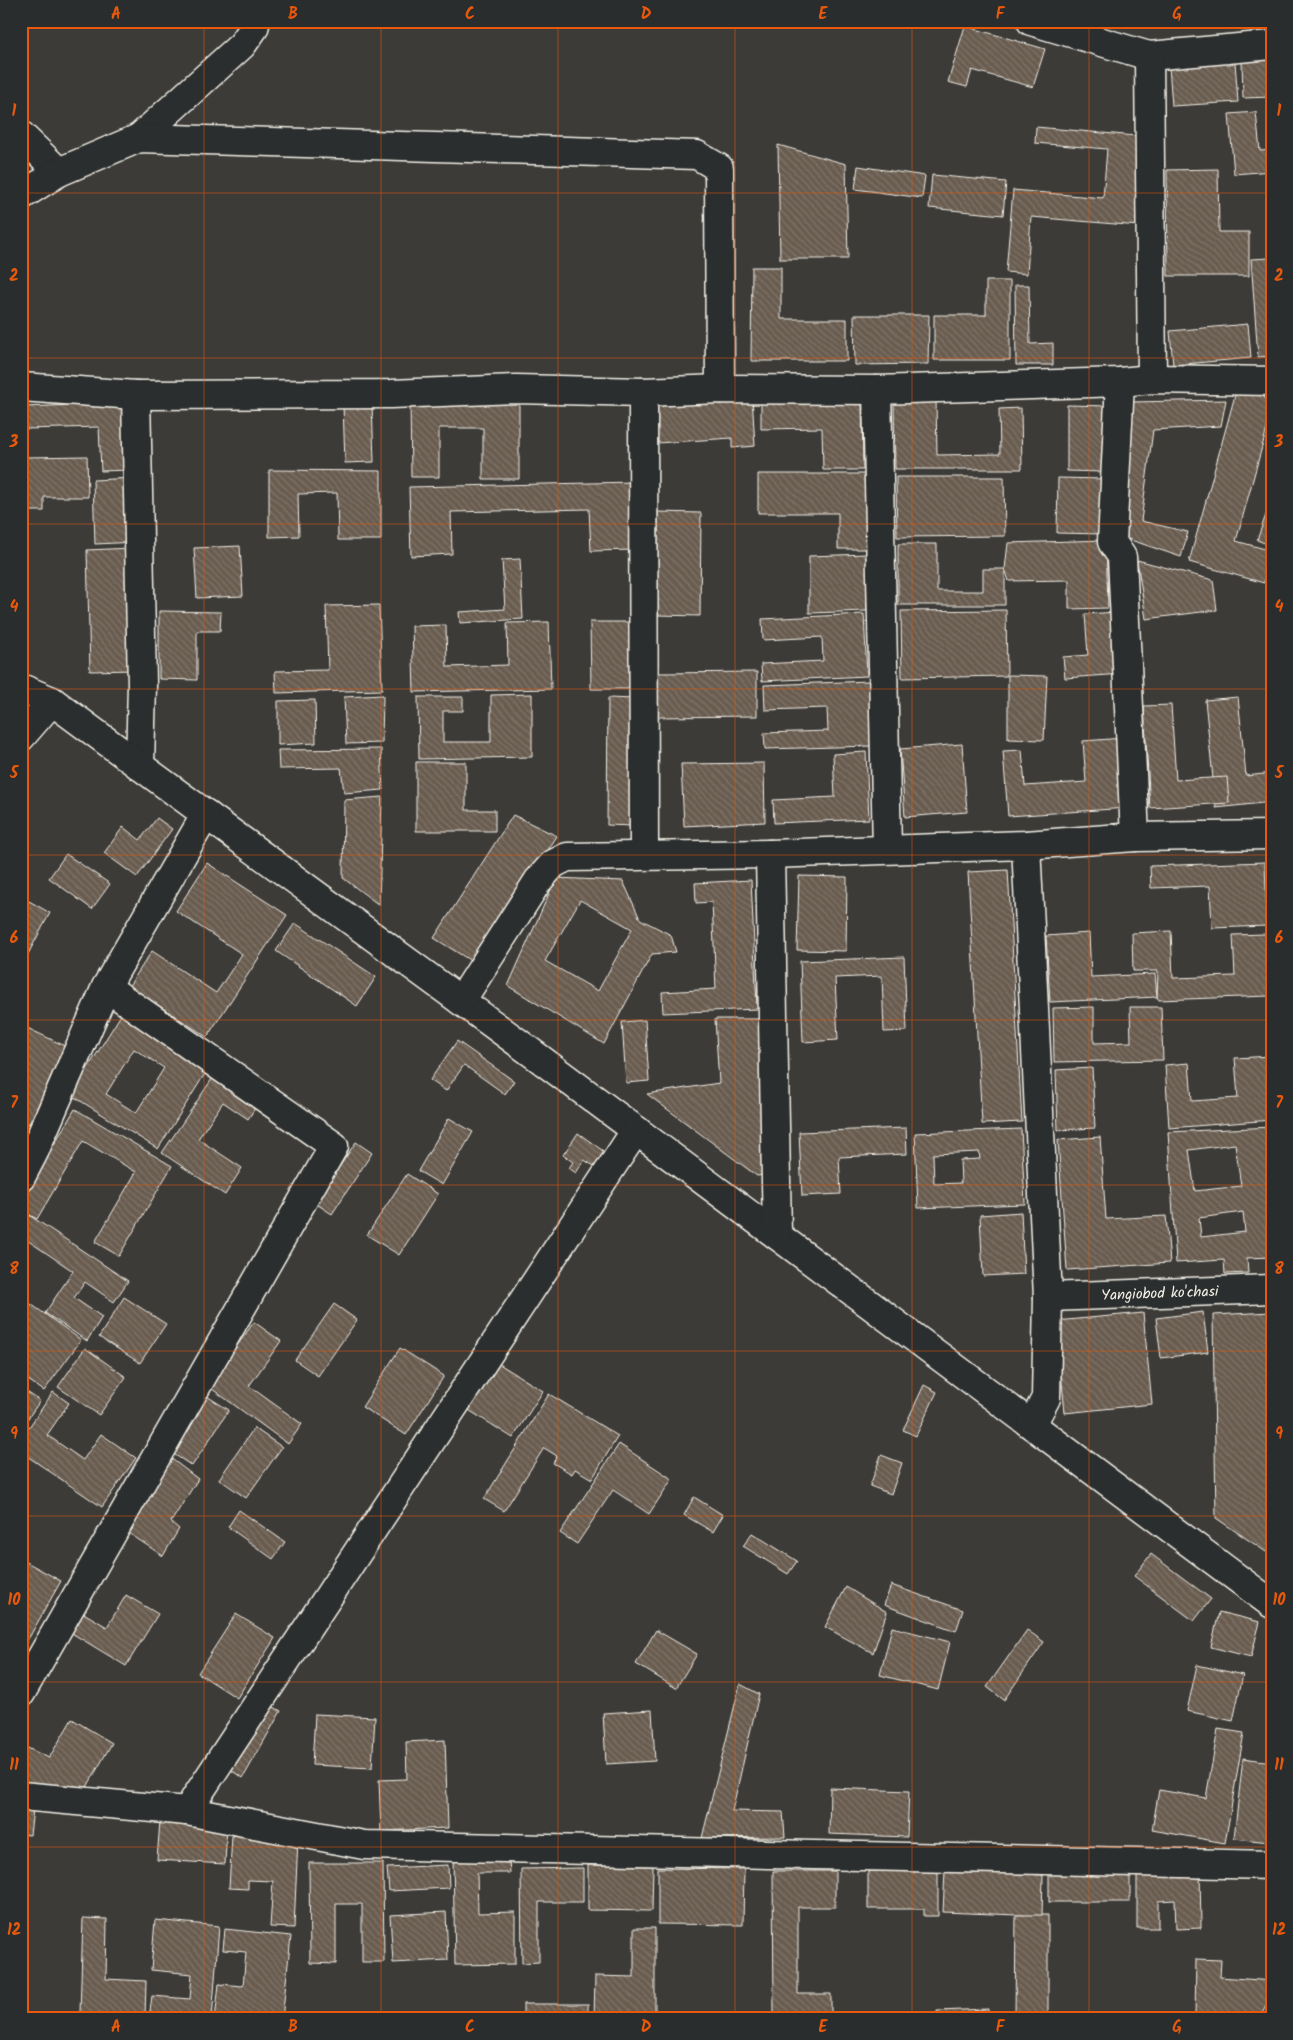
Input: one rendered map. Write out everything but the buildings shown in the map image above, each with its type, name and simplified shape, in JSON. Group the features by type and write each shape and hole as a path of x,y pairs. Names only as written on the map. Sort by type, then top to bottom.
{"street":[{"path":"21,196 59,172 139,138 242,45 254,28 256,21"},
{"path":"1031,21 1149,56 1272,45"},
{"path":"1149,56 1152,380"},
{"path":"21,135 59,172"},
{"path":"139,138 697,155 719,168 720,388"},
{"path":"21,387 136,396 391,394 516,389 643,392 720,388 877,390 1152,380 1272,381"},
{"path":"1120,382 1112,542 1122,557 1135,838"},
{"path":"877,390 887,849"},
{"path":"643,392 644,855"},
{"path":"136,396 142,684 140,766"},
{"path":"21,688 52,701 777,1234 1272,1604"},
{"path":"21,737 52,701"},
{"path":"21,1177 28,1149 106,987 206,814"},
{"path":"461,1001 538,881 553,864 567,857 770,854 1026,845 1135,838 1272,835"},
{"path":"1026,845 1048,1297 1046,1398 1032,1424"},
{"path":"770,854 777,1234"},
{"path":"21,1693 334,1146 106,987"},
{"path":"187,1811 636,1130"},
{"name":"Yangiobod ko'chasi","path":"1048,1297 1272,1289"},
{"path":"21,1796 187,1811 364,1845 1272,1865"}]}
